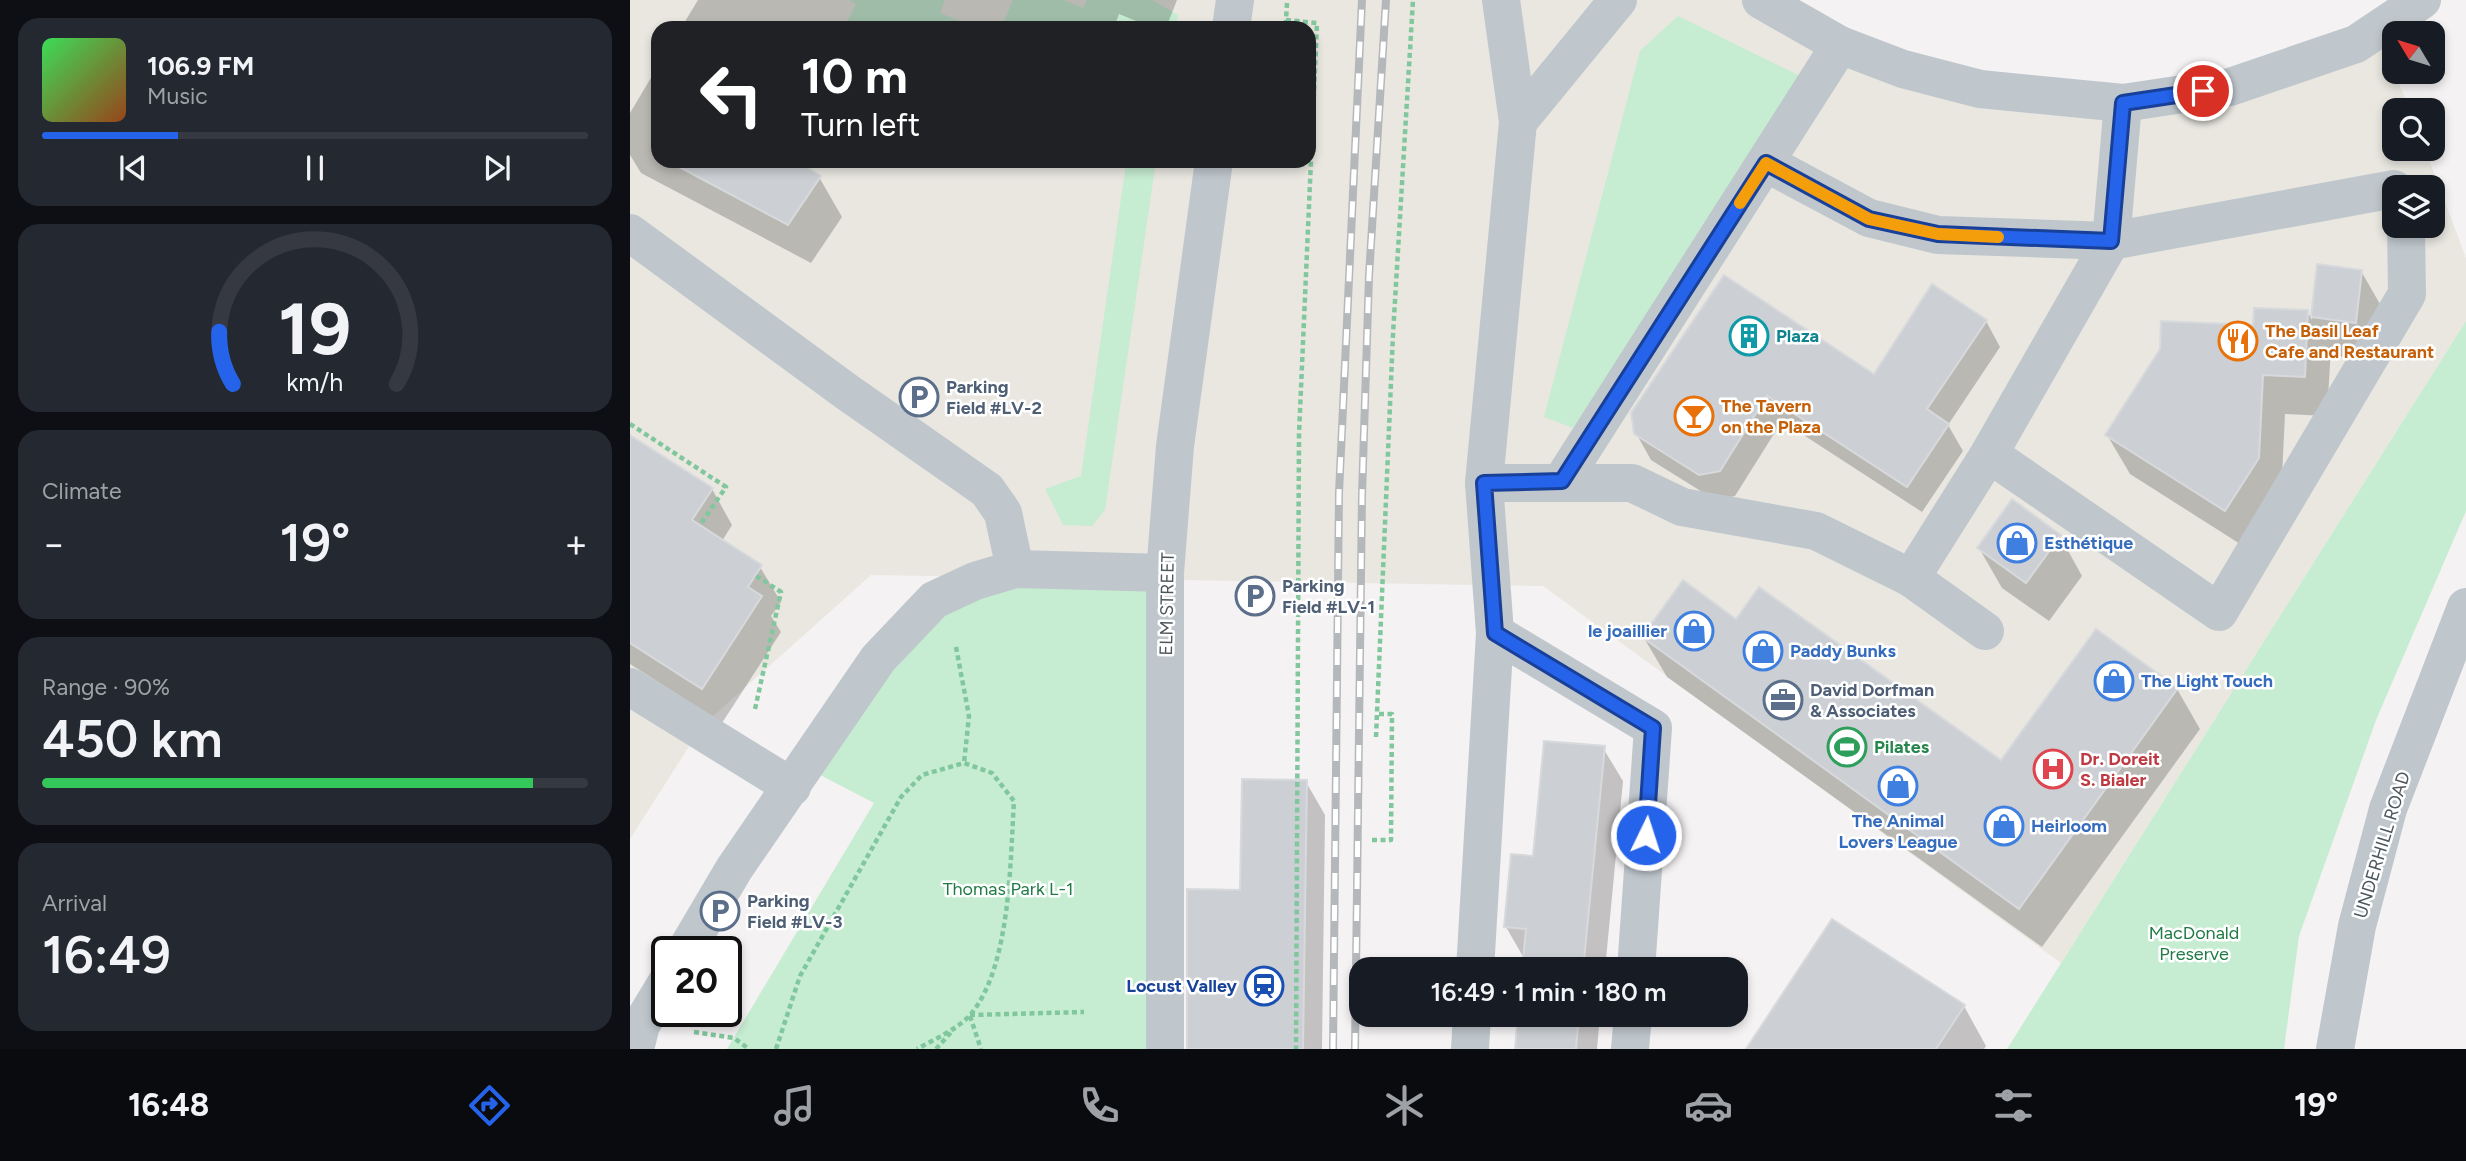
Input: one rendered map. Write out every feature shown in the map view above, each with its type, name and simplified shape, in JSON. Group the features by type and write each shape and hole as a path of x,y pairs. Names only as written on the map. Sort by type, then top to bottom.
{"street":[{"path":"1232,21 1235,0"},
{"path":"1476,957 1495,633 1484,483 1518,122 1501,0"},
{"path":"1518,122 1618,0"},
{"path":"1761,0 1840,45 1903,69 1980,89 2123,103 2231,87 2356,44 2422,0"},
{"path":"1562,481 1840,45"},
{"path":"1911,578 1989,454 2111,241 2123,103"},
{"path":"1766,163 1869,219 1938,234 2111,241 2382,191"},
{"name":"ELM STREET","path":"1165,1049 1166,573 1175,446 1213,168"},
{"path":"630,233 846,392 987,490 1003,513 1015,569"},
{"path":"1989,454 2219,612 2407,294 2406,238"},
{"path":"1484,483 1632,483 1682,507 1816,531 1911,578 1985,631"},
{"path":"694,936 734,869 878,659 934,600 975,581 1015,569 1166,573"},
{"name":"UNDERHILL ROAD","path":"2335,1049 2357,926 2389,809 2466,607"},
{"path":"1495,633 1653,728 1637,957"},
{"path":"630,687 792,787"},
{"path":"635,1049 641,1025 651,1008"},
{"path":"1470,1049 1471,1027"},
{"path":"1630,1049 1632,1027"}],"path":[{"path":"1287,0 1286,20 1296,21"},
{"path":"1376,737 1393,334 1413,0"},
{"path":"1316,23 1316,46"},
{"path":"1296,1049 1299,434 1311,168"},
{"path":"630,424 726,486 700,525"},
{"path":"744,757 781,592 755,575"},
{"path":"951,592 953,629 969,716 964,763"},
{"path":"1372,840 1391,840 1392,714 1377,714"},
{"path":"776,1049 800,976 901,797 922,775 964,763 992,773 1014,801 1004,928 985,992 970,1016 917,1049"},
{"path":"970,1016 1084,1012"},
{"path":"970,1016 981,1049"},
{"path":"936,1049 957,1025"}],"shaded area":[{"path":"630,0 1768,0 1834,35 2110,106 2382,32 2382,84 2399,84 2405,98 2382,98 2382,161 2430,161 2435,175 2382,175 2382,238 2445,238 2445,202 2466,258 2466,321 2061,963 1543,586 871,575 702,726 630,839"}],"green space":[{"path":"849,0 945,0 940,13 960,21 848,21 856,4"},
{"path":"1013,0 1064,0 1083,8 1087,0 1152,0 1178,15 1177,21 1004,21"},
{"path":"1678,16 1804,78 1573,428 1544,417 1640,51"},
{"path":"1125,168 1155,168 1105,510 1092,526 1063,525 1045,489 1081,476"},
{"name":"MacDonald Preserve","path":"2466,321 2466,511 2376,720 2299,936 2284,1049 2007,1049"},
{"name":"Thomas Park L-1","path":"1165,573 1165,1049 727,1049 874,803 805,767 975,581"}],"building":[{"path":"681,168 808,168 821,176 788,225"},
{"path":"2317,264 2362,270 2356,323 2311,317"},
{"name":"Plaza","path":"1724,275 1874,374 1932,284 1987,320 1927,409 1949,424 1907,487 1767,396 1720,471 1699,475 1634,434 1631,413"},
{"path":"2254,308 2308,310 2305,377 2263,375 2259,458 2225,511 2105,435 2160,349 2161,321 2253,325"},
{"path":"630,435 713,488 692,520 762,565 748,587 762,596 702,689 630,643"},
{"path":"2012,499 2061,535 2026,583 1977,548"},
{"path":"1683,580 1736,619 1759,587 2001,760 2096,629 2178,688 2019,909 1642,637"},
{"path":"1544,741 1605,746 1584,957 1523,957 1526,929 1504,927 1511,854 1533,856"},
{"name":"Locust Valley","path":"1242,779 1307,780 1303,1049 1187,1049 1187,889 1240,890"},
{"path":"1832,919 1965,1005 1936,1049 1746,1049"},
{"path":"1517,1027 1578,1027 1576,1049 1515,1049"}],"railway":[{"path":"1333,1049 1339,493 1362,0"},
{"path":"1355,1049 1362,495 1369,276 1386,0"}],"slow traffic":[{"path":"1740,203 1766,163 1869,219 1938,234 1998,237"}],"place":[{"name":"Plaza","path":"1749,336"},
{"name":"The Basil Leaf Cafe and Restaurant","path":"2238,341"},
{"name":"Parking Field #LV-2","path":"919,397"},
{"name":"The Tavern on the Plaza","path":"1694,416"},
{"name":"Esthétique","path":"2017,543"},
{"name":"Parking Field #LV-1","path":"1255,596"},
{"name":"le joaillier","path":"1694,631"},
{"name":"Paddy Bunks","path":"1763,651"},
{"name":"The Light Touch","path":"2114,681"},
{"name":"David Dorfman & Associates","path":"1783,700"},
{"name":"Pilates","path":"1847,747"},
{"name":"Dr. Doreit S. Bialer","path":"2053,769"},
{"name":"The Animal Lovers League","path":"1898,786"},
{"name":"Heirloom","path":"2004,826"},
{"name":"Parking Field #LV-3","path":"720,911"},
{"name":"Locust Valley","path":"1264,986"}],"route":[{"path":"1646,835 1653,728 1495,633 1484,483 1562,481 1766,163 1869,219 1938,234 2111,241 2123,103 2203,91"}]}
